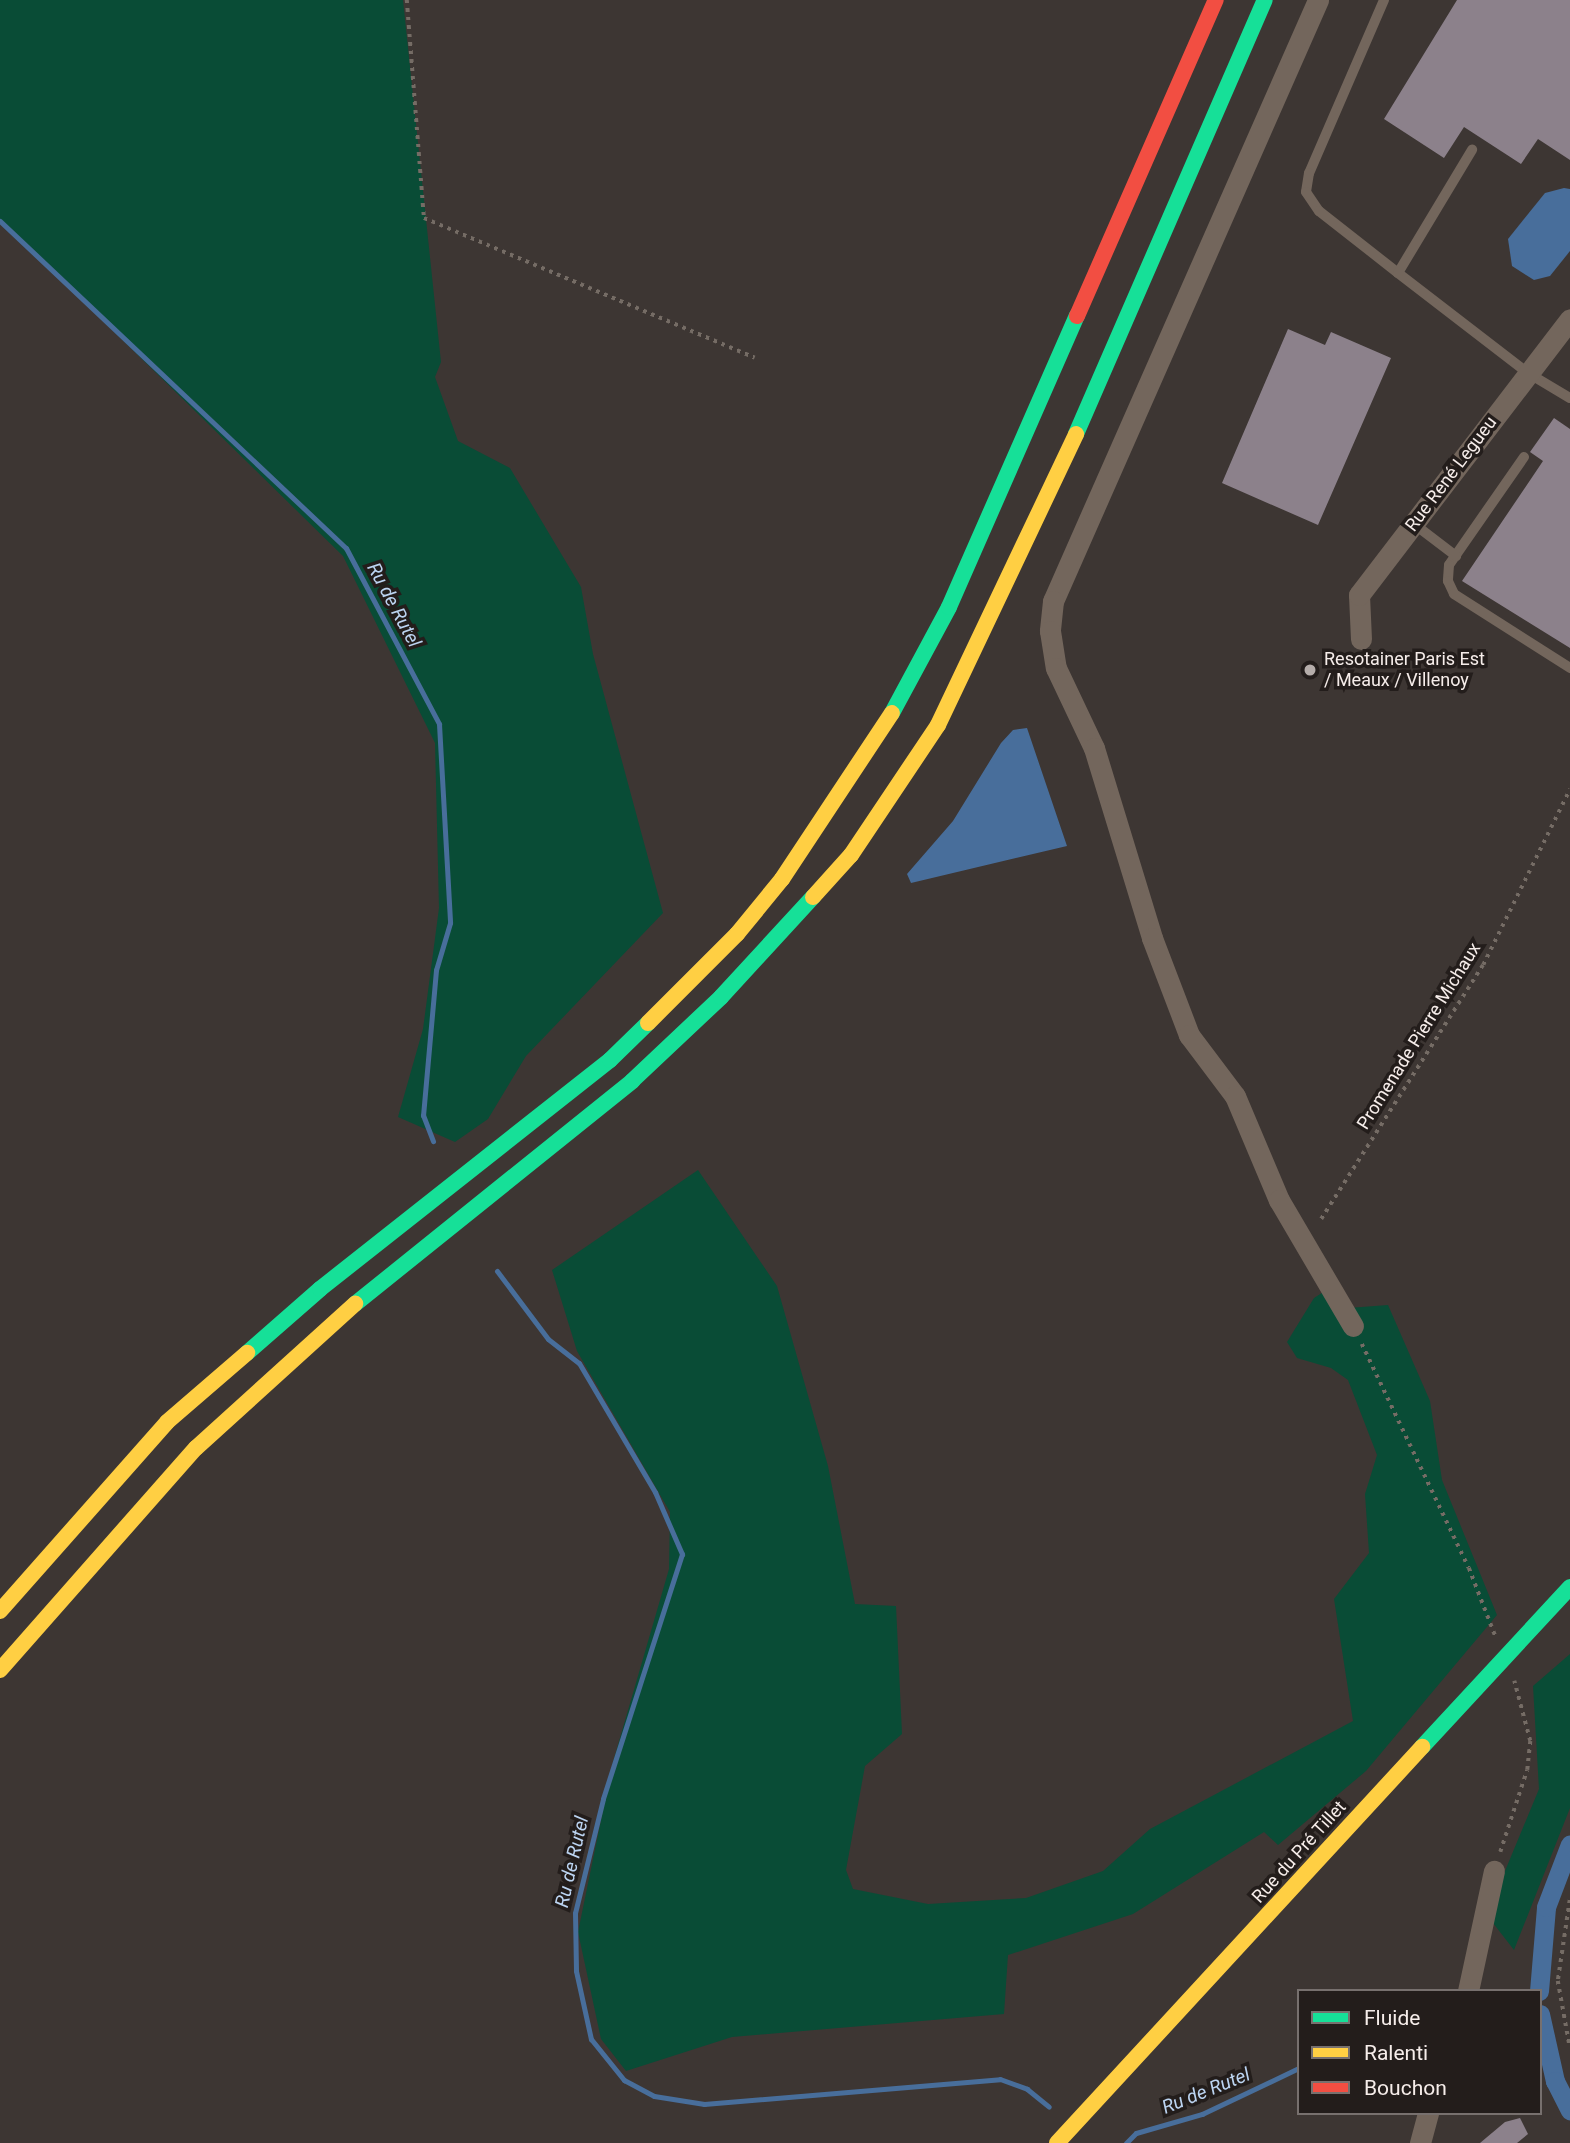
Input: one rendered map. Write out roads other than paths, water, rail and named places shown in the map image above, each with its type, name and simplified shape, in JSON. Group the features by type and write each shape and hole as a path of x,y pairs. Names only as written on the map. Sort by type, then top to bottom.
{"main road":[{"path":"0,1611 167,1422 320,1289 610,1060 685,989 782,879 873,747 949,607 1216,0"},
{"path":"0,1670 196,1448 376,1285 632,1081 721,997 850,855 938,725 1042,513 1265,0"},
{"name":"Rue du Pré Tillet","path":"1057,2143 1570,1587"}],"street":[{"path":"1318,0 1053,601 1050,631 1056,668 1094,748 1152,938 1189,1035 1234,1096 1279,1200 1353,1326"},
{"name":"Rue René Legueu","path":"1362,639 1359,595 1570,319"},
{"path":"1468,1989 1494,1871"},
{"path":"1420,2143 1427,2115"}],"lane":[{"path":"1384,0 1309,173 1306,192 1320,211 1398,273 1528,373 1570,398"},
{"path":"1398,273 1472,150"},
{"path":"1524,457 1450,565 1448,581 1454,594 1570,668"},
{"path":"1414,524 1456,556"}],"water":[{"path":"1570,189 1570,251 1550,276 1534,280 1512,266 1508,239 1545,193"},
{"path":"1027,728 1067,846 911,883 907,874 953,821 1001,743 1013,730"}],"waterway":[{"name":"Ru de Rutel","path":"0,221 346,548 439,724 450,923 436,970 423,1115 433,1141"},
{"name":"Ru de Rutel","path":"497,1271 548,1339 579,1363 655,1492 682,1554 603,1799 575,1913 576,1971 591,2039 624,2080 654,2096 704,2104 1000,2079 1027,2089 1049,2107"},
{"path":"1539,1989 1546,1907 1570,1844"},
{"path":"1542,2023 1555,2081 1570,2110"},
{"name":"Ru de Rutel","path":"1126,2143 1136,2133 1202,2114 1297,2069"}],"place":[{"name":"Resotainer Paris Est / Meaux / Villenoy","path":"1310,670"}]}
